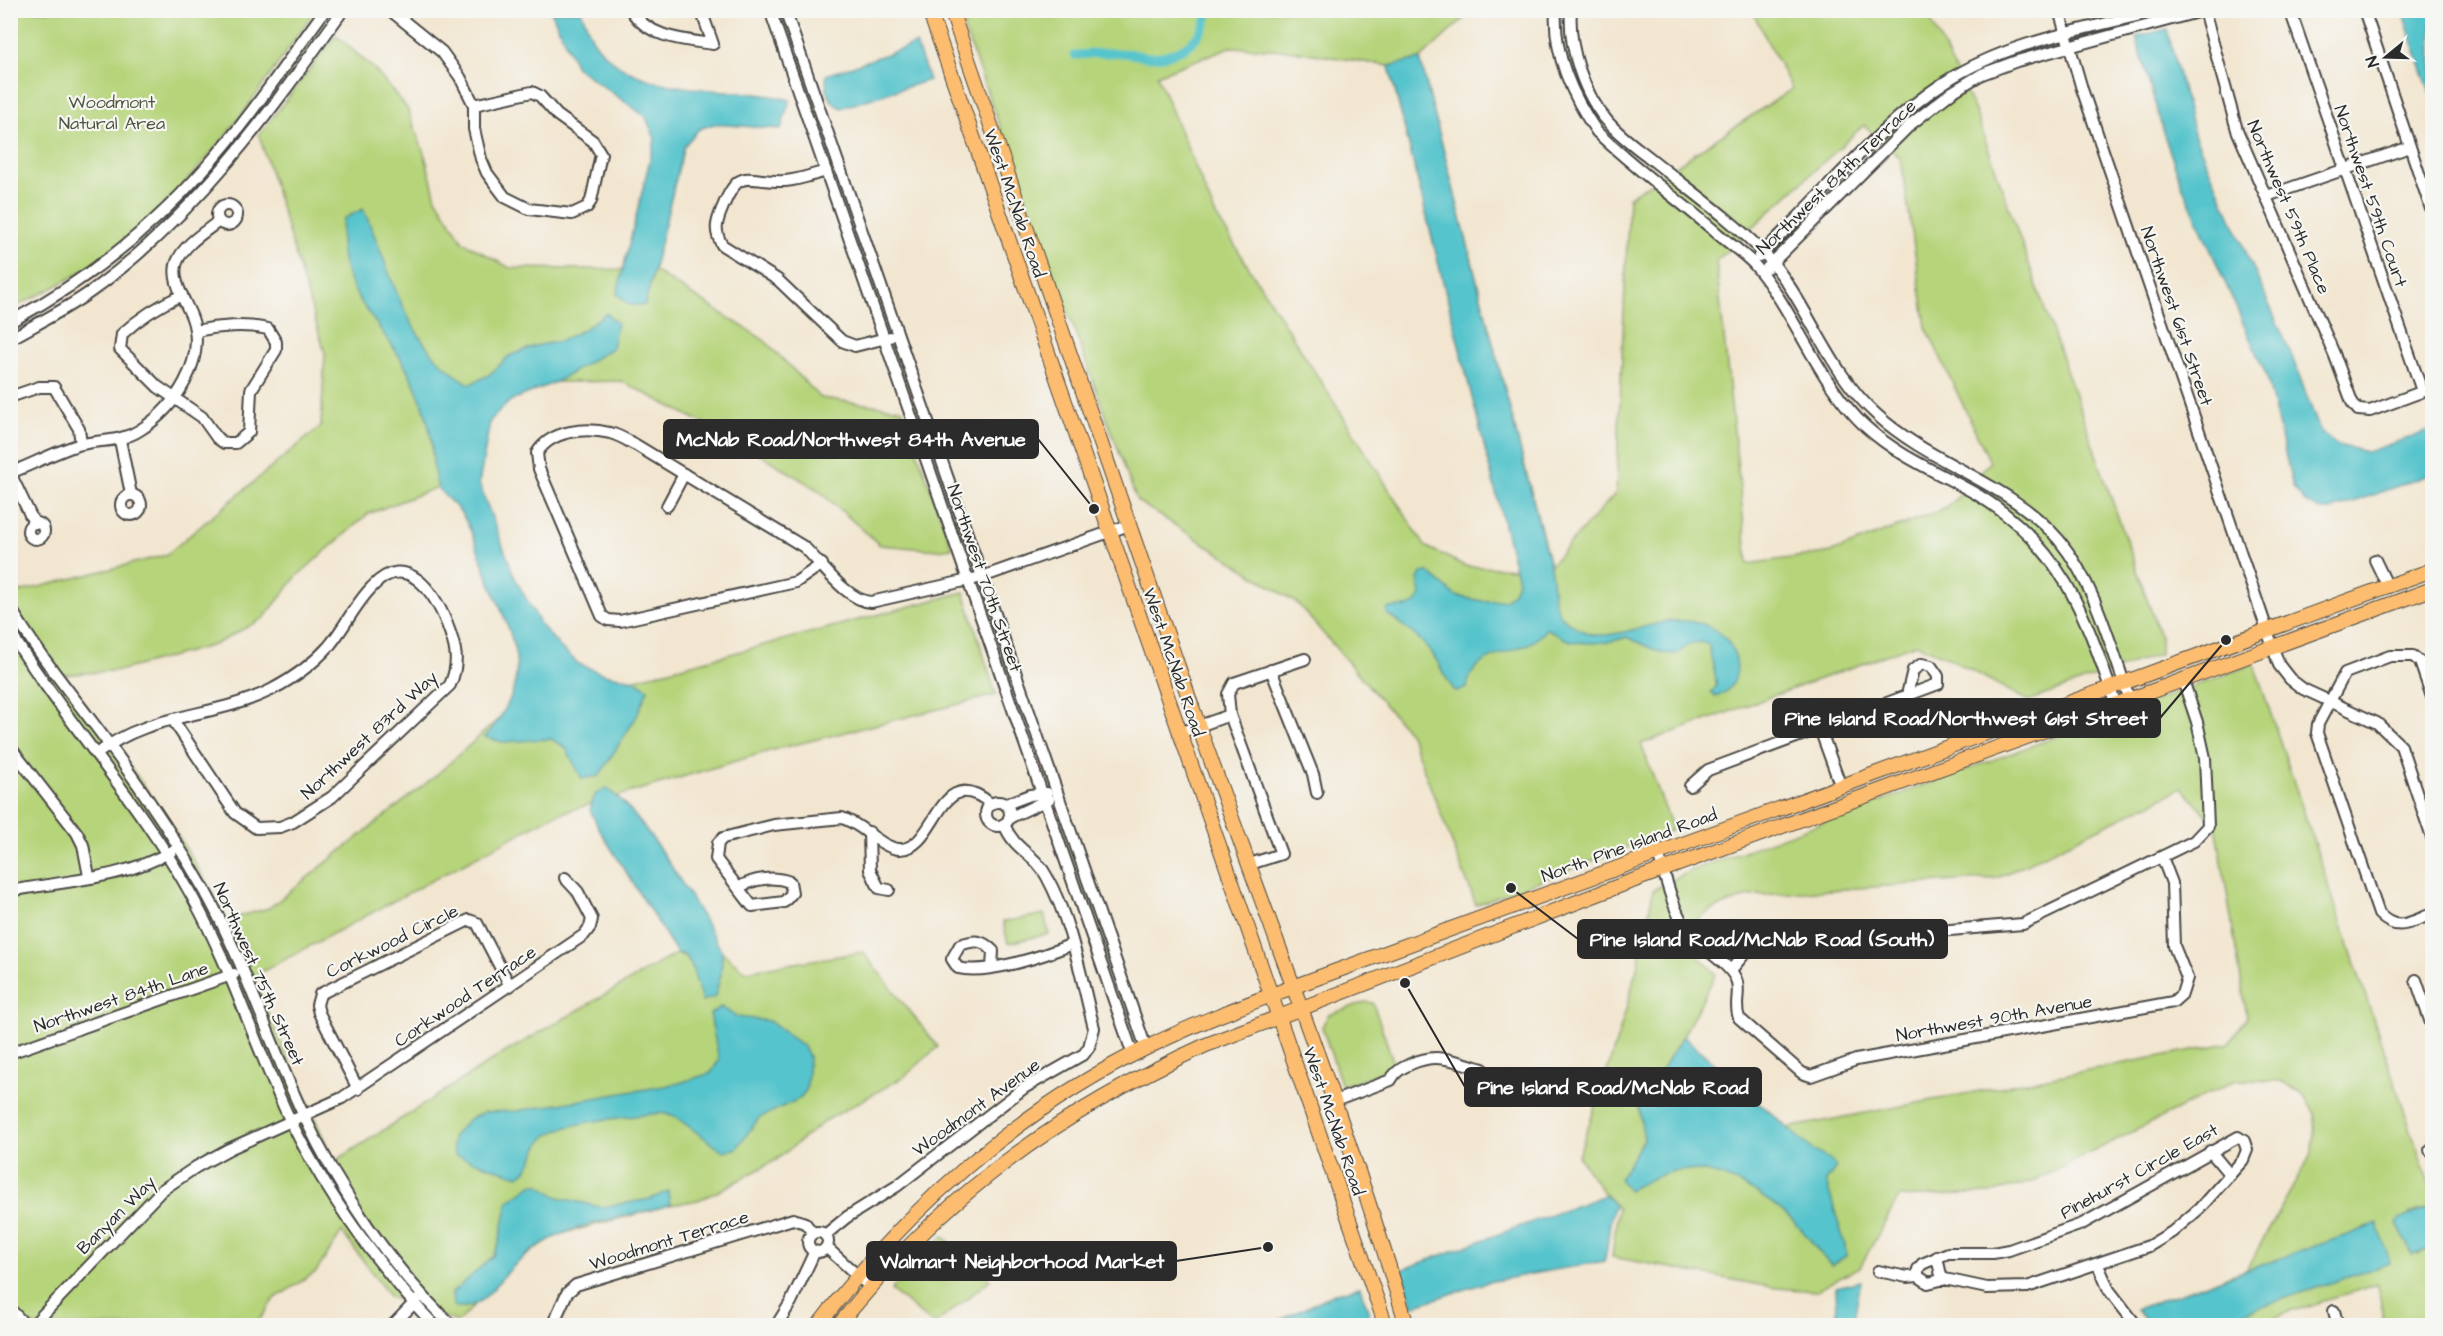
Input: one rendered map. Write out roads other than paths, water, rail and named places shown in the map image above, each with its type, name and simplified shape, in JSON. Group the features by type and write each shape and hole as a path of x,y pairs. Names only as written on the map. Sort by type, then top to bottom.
{"main road":[{"name":"West McNab Road","path":"929,10 1386,1326"},
{"name":"West McNab Road","path":"951,10 1198,726 1250,864 1386,1254 1407,1326"},
{"name":"North Pine Island Road","path":"818,1326 857,1276 932,1198 978,1158 1051,1104 1146,1048 1271,995 2433,570"},
{"name":"North Pine Island Road","path":"838,1326 870,1287 927,1226 983,1177 1024,1147 1136,1078 1206,1045 1664,870 2433,589"}],"street":[{"path":"10,322 81,280 125,246 169,206 206,168 241,125 325,10"},
{"path":"10,339 91,291 132,259 178,218 256,131 343,10"},
{"path":"390,10 442,52 460,77 474,105 474,129 481,159 487,173 505,197 529,209 572,214 587,207 591,201 601,154 593,141 557,115 540,96 532,92 474,105"},
{"path":"405,21 412,10"},
{"path":"631,10 640,22 668,36 713,44 701,10"},
{"name":"Northwest 70th Street","path":"770,10 1133,1055"},
{"name":"Northwest 70th Street","path":"785,10 1146,1048"},
{"path":"1556,10 1559,52 1567,80 1580,108 1597,132 1752,263 1790,316 1826,380 1844,405 1866,427 1914,461 2004,512 2028,531 2062,574 2117,686 2130,700"},
{"path":"1571,10 1573,47 1579,66 1593,100 1607,122 1763,253 1804,308 1838,371 1869,408 1896,431 2012,498 2059,541 2089,591 2117,686 2116,705"},
{"name":"Northwest 61st Street","path":"2059,10 2068,46 2269,630 2279,665 2290,679 2303,689 2377,723 2401,746 2433,838"},
{"name":"Northwest 84th Terrace","path":"1752,263 1902,114 1945,82 1976,64 2013,50 2160,10"},
{"name":"Northwest 59th Court","path":"2290,10 2344,170 2427,390"},
{"path":"2364,10 2433,212"},
{"name":"Northwest 84th Terrace","path":"1761,275 1911,124 1952,92 1982,74 2068,46 2205,11"},
{"name":"Northwest 59th Place","path":"2205,11 2228,102 2335,356 2352,402 2358,410 2370,411 2427,390"},
{"path":"2267,196 2410,147"},
{"path":"826,171 797,180 750,178 738,182 731,187 717,221 717,236 722,244 778,280 842,341 855,346 898,334"},
{"path":"34,523 11,473 81,444 120,440 139,431 158,417 185,382 192,364 196,331 182,295 175,270 176,262 191,243 219,221"},
{"path":"182,295 159,306 122,334 120,349 130,361 173,399 202,417 224,443 236,443 249,432 251,390 276,350 273,334 268,329 260,327 209,328 196,331"},
{"path":"10,398 39,387 54,387 79,429 81,444"},
{"path":"822,564 796,582 620,621 608,620 602,616 553,501 537,462 537,453 546,441 555,437 583,430 611,433 794,541 822,564 860,602 871,602 982,577 1129,525"},
{"path":"120,440 131,494"},
{"path":"667,506 684,474"},
{"path":"2375,560 2388,586"},
{"name":"Northwest 83rd Way","path":"402,574 418,578 432,593 453,639 458,661 450,685 332,797 293,822 280,827 256,828 235,813 173,720 251,699 292,678 328,647 372,586 387,577 402,574"},
{"name":"Northwest 75th Street","path":"10,607 53,673 109,744 179,847 217,913 304,1115 332,1171 435,1326"},
{"name":"Northwest 75th Street","path":"10,632 168,854 209,930 291,1122 351,1223 418,1300 452,1326"},
{"path":"2433,698 2420,662 2413,656 2403,654 2390,656 2345,673 2318,724 2317,733 2379,914 2388,923 2396,926 2433,914"},
{"path":"1250,864 1281,854 1230,715 1228,694 1234,683 1305,659"},
{"path":"1271,670 1312,774 1317,793"},
{"path":"1658,854 1674,906 1687,931 1702,948 1731,970 1746,952 1768,945 2023,924 2194,841 2208,826 2205,758 2197,722 2182,680"},
{"path":"1690,786 1708,770 1907,695"},
{"path":"1014,713 1028,708"},
{"path":"1179,733 1230,715"},
{"path":"97,754 132,730 173,720"},
{"path":"1820,729 1840,787"},
{"path":"10,747 84,845 89,876"},
{"path":"738,888 748,882 778,877 790,882 792,893 784,902 752,906 738,888 716,859 718,843 723,838 774,825 832,818 852,821 891,847 900,849 910,846 919,838 944,805 957,794 967,791 976,793 991,804"},
{"path":"1043,798 991,804 987,811 988,819 994,825 1007,821 1043,798 1057,792"},
{"path":"1006,804 1010,811 1007,821"},
{"name":"Woodmont Avenue","path":"825,1235 847,1217 897,1186 1024,1088 1084,1054 1089,1047 1094,1028 1072,945 1048,878 1039,863 1010,840 1007,821"},
{"path":"868,832 870,870 879,888 889,890"},
{"path":"10,891 136,868 179,847"},
{"name":"Northwest 90th Avenue","path":"1731,970 1737,982 1735,1009 1739,1018 1802,1073 1811,1077 1856,1060 2174,1002 2182,994 2187,978 2174,946 2172,883 2162,857"},
{"name":"Corkwood Terrace","path":"304,1115 358,1089 584,935 590,927 592,918 589,909 565,878"},
{"name":"Corkwood Circle","path":"358,1089 319,1013 317,1005 320,994 469,920 477,923 510,986"},
{"path":"1090,933 1104,928"},
{"path":"992,967 1072,945"},
{"name":"Northwest 84th Lane","path":"10,1053 243,971"},
{"path":"2416,980 2432,1025"},
{"path":"1109,986 1122,981"},
{"path":"1332,1102 1391,1080 1394,1074 1403,1068 1435,1058 1483,1069"},
{"name":"Banyan Way","path":"32,1326 162,1190 196,1167 229,1149 304,1115"},
{"name":"Pinehurst Circle East","path":"1937,1257 1948,1253 1993,1253 2051,1236 2082,1224 2238,1137 2244,1141 2247,1150 2243,1160 2230,1175"},
{"path":"1878,1271 1907,1277 1918,1276 1928,1283 1953,1280 1967,1286 2007,1289 2027,1287 2149,1246 2172,1232 2199,1209 2230,1175 2210,1151"},
{"name":"Woodmont Terrace","path":"552,1326 564,1298 576,1285 793,1219 804,1222 813,1233"},
{"path":"815,1251 808,1244 809,1237 813,1233 820,1232 825,1235 826,1247 870,1287"},
{"path":"776,1326 791,1302 815,1251 826,1247"},
{"path":"1918,1276 1918,1269 1922,1264 1937,1257 1942,1280"},
{"path":"2098,1264 2109,1290 2137,1326"},
{"path":"392,1326 418,1300"},
{"path":"10,1309 26,1326"},
{"path":"2334,1311 2338,1326"},
{"path":"348,1326 355,1326"}],"water":[{"path":"551,11 581,11 596,44 614,62 636,75 660,83 766,95 790,100 781,129 714,124 699,129 684,146 645,305 629,305 617,294 655,139 646,117 576,67"},
{"path":"2402,11 2432,11 2432,99"},
{"path":"2167,29 2194,134 2291,354 2320,431 2338,445 2367,452 2432,430 2432,474 2330,510 2320,510 2305,502 2293,487 2267,377 2181,183 2164,135 2136,37"},
{"path":"916,44 929,80 841,108 830,99 826,75"},
{"path":"1420,59 1550,566 1554,598 1559,612 1573,625 1594,635 1616,634 1674,621 1708,626 1726,639 1732,647 1737,667 1732,685 1715,697 1711,692 1716,687 1716,682 1709,645 1696,642 1677,654 1662,653 1627,637 1606,642 1575,642 1546,629 1532,642 1483,662 1475,668 1467,688 1456,692 1426,647 1387,614 1387,609 1410,606 1417,601 1421,595 1418,579 1421,573 1428,572 1456,596 1482,601 1505,600 1512,594 1518,581 1389,66"},
{"path":"363,209 392,282 415,329 429,350 447,368 470,384 489,375 509,356 535,346 560,341 583,330 606,313 617,323 612,348 558,381 510,401 490,421 479,484 516,580 541,625 579,664 604,674 634,680 648,689 637,716 599,776 582,779 566,748 551,739 502,742 485,737 511,696 516,677 513,641 470,529 459,510 438,487 429,428 413,381 393,346 358,297 349,280 343,262 341,242 343,219"},
{"path":"605,788 635,816 652,838 685,888 722,952 721,974 715,997 702,1001 691,964 685,955 677,953 599,829 590,810 595,795"},
{"path":"721,1007 737,1017 769,1021 803,1046 809,1056 807,1088 801,1098 759,1118 736,1149 722,1151 673,1115 660,1113 585,1123 557,1131 542,1141 528,1168 518,1176 455,1155 452,1145 454,1135 469,1119 485,1112 517,1111 676,1084 711,1073 719,1060 710,1014"},
{"path":"1683,1036 1814,1151 1832,1161 1836,1167 1826,1181 1845,1245 1846,1256 1831,1265 1802,1231 1773,1204 1726,1178 1692,1170 1676,1171 1658,1176 1629,1190 1619,1179 1644,1139 1637,1098 1649,1090"},
{"path":"533,1184 540,1185 558,1197 600,1207 651,1199 668,1191 670,1205 598,1222 556,1237 536,1248 517,1263 478,1302 466,1307 453,1306 452,1293 493,1256 499,1243 508,1202"},
{"path":"1605,1195 1615,1205 1604,1261 1488,1282 1413,1306 1401,1270"},
{"path":"2432,1207 2432,1248 2412,1254 2397,1223 2399,1219"},
{"path":"2378,1224 2390,1263 2206,1325 2150,1325 2136,1309"},
{"path":"1861,1281 1854,1318 1887,1325 1834,1325 1837,1312 1836,1287"},
{"path":"1360,1287 1373,1325 1270,1325 1336,1293"}],"waterway":[{"path":"1075,55 1128,53 1149,57 1170,54 1188,45 1195,38 1206,21 1209,10"}],"place":[{"name":"McNab Road/Northwest 84th Avenue","path":"1094,509"},
{"name":"Pine Island Road/Northwest 61st Street","path":"2226,640"},
{"name":"Pine Island Road/McNab Road (South)","path":"1511,888"},
{"name":"Pine Island Road/McNab Road","path":"1405,983"},
{"name":"Walmart Neighborhood Market","path":"1268,1247"}],"park label":[{"name":"Woodmont Natural Area","path":"112,112"}]}
